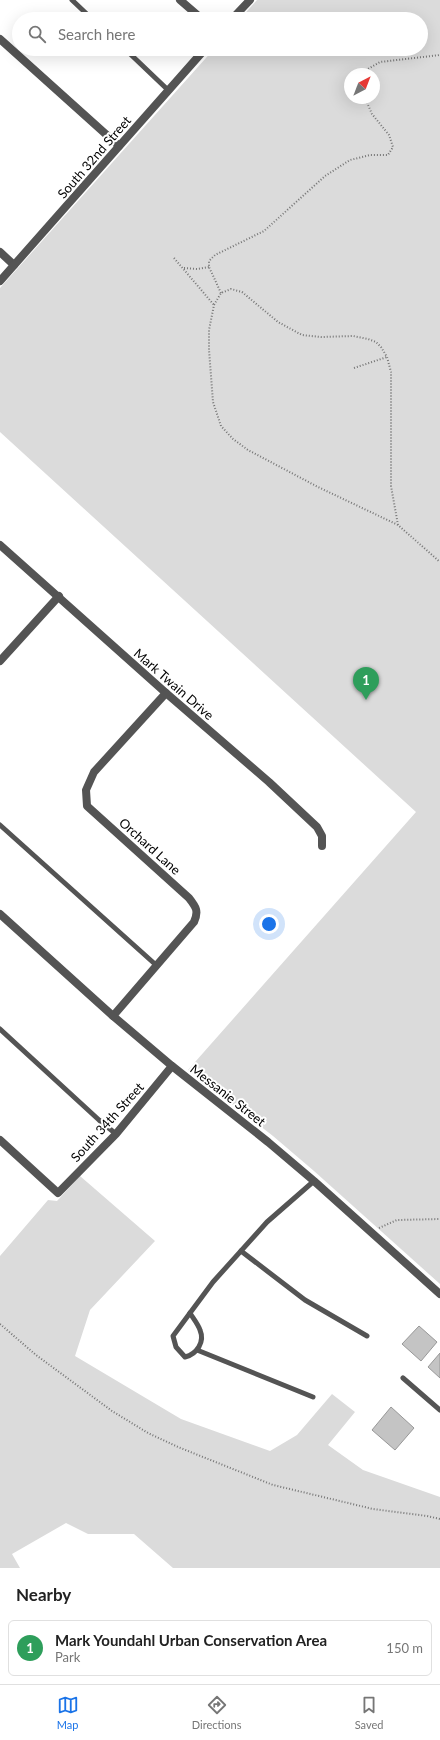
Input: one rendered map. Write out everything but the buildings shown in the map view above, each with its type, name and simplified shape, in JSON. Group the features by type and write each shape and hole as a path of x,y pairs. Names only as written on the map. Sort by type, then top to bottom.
{"street":[{"path":"180,0 194,12"},
{"path":"239,12 250,0"},
{"path":"0,39 12,50"},
{"path":"19,56 119,146"},
{"name":"South 32nd Street","path":"0,281 199,56"},
{"path":"0,252 14,265"},
{"name":"Mark Twain Drive","path":"0,545 166,693 269,782 317,827 322,836 322,846"},
{"path":"0,662 59,596"},
{"name":"Orchard Lane","path":"113,1016 194,922 198,914 196,906 189,898 87,806 86,790 94,772 166,693"},
{"name":"Messanie Street","path":"0,914 113,1016 172,1066 268,1142 314,1181 440,1294"},
{"name":"South 34th Street","path":"0,1140 58,1193 116,1134 172,1066"}],"lane":[{"path":"72,0 85,12"},
{"path":"132,56 168,90"},
{"path":"0,825 156,965"},
{"path":"0,1028 116,1134"},
{"path":"190,1313 200,1329 202,1337 197,1350 191,1356 184,1357 176,1347 173,1336 190,1313 213,1282 267,1222 314,1181"},
{"path":"241,1251 305,1300 367,1336"},
{"path":"197,1350 313,1397"},
{"path":"403,1378 440,1410"}],"path":[{"path":"370,68 380,62 440,55"},
{"path":"221,293 209,267 209,261 215,255 264,231 326,176 350,160 370,156 388,155 393,147 389,135 372,114 368,104"},
{"path":"174,258 214,305"},
{"path":"182,267 197,269 209,267"},
{"path":"398,525 391,486 391,372 387,357 381,347 372,340 353,336 322,337 302,335 278,322 242,292 232,289 221,293 214,305 209,330 213,402 221,426 233,439 248,450 318,487 398,525 440,562"},
{"path":"354,368 387,357"},
{"path":"378,1229 397,1220 440,1219"},
{"path":"0,1324 36,1355 112,1412 148,1432 178,1446 273,1485 373,1509 440,1519"}],"shaded area":[{"path":"257,0 440,0 440,1284 273,1136 188,1070 416,812 0,432 0,288 208,56 428,56 428,12 246,12"},
{"path":"80,1176 155,1241 90,1310 75,1356 181,1419 270,1451 297,1435 332,1394 355,1412 328,1445 363,1470 440,1497 440,1568 173,1568 134,1534 88,1534 66,1523 12,1554 20,1568 0,1568 0,1256 48,1200 57,1201"}],"place":[{"name":"Mark Youndahl Urban Conservation Area","path":"366,700"}]}
